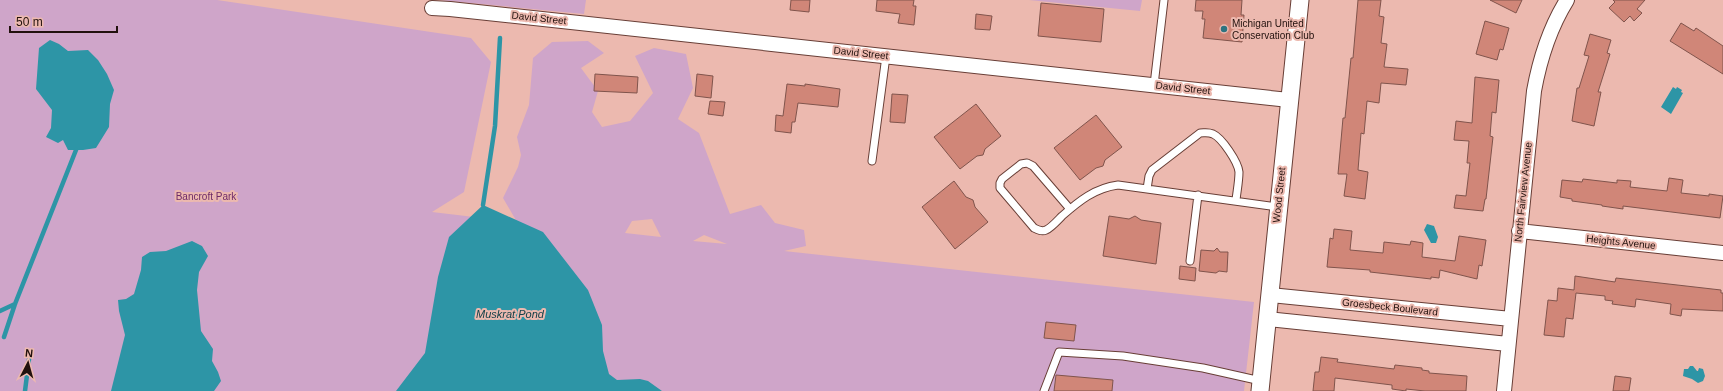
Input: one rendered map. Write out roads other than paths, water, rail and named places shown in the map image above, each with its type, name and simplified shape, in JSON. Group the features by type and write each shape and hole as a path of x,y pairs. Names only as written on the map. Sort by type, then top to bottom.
{"street":[{"name":"Wood Street","path":"1260,386 1300,0"},
{"name":"North Fairview Avenue","path":"1504,391 1534,90 1539,65 1548,36 1566,0"},
{"name":"David Street","path":"432,8 524,16 1289,100"},
{"name":"Heights Avenue","path":"1519,231 1723,253"},
{"name":"Groesbeck Boulevard","path":"1270,295 1511,319"},
{"path":"1268,319 1508,344"}],"lane":[{"path":"1154,85 1164,0"},
{"path":"872,161 886,56"},
{"path":"1147,189 1149,176 1152,170 1200,133 1207,132 1220,139 1236,162 1239,172 1236,200"},
{"path":"1070,209 1033,166 1027,163 1021,164 1002,179 1000,183 1000,188 1034,228 1039,231 1046,230 1092,192 1106,186 1118,185 1236,200 1278,207"},
{"path":"1190,261 1198,195"},
{"path":"1044,391 1059,352 1123,356 1203,368 1260,386"}],"water":[{"path":"50,40 59,44 68,51 88,50 98,60 107,74 114,90 110,104 109,127 96,148 68,150 63,140 58,143 46,137 51,128 52,110 36,89 39,48"},
{"path":"1673,87 1676,89 1677,87 1682,90 1681,92 1683,93 1671,114 1661,107"},
{"name":"Muskrat Pond","path":"483,205 543,232 588,290 602,325 603,351 609,374 617,380 640,379 648,381 662,391 396,391 425,353 438,277 449,237"},
{"path":"1427,224 1434,226 1438,237 1436,243 1431,243 1424,230"},
{"path":"192,241 202,246 208,256 199,272 197,290 201,331 213,349 212,361 221,381 214,391 111,391 125,335 118,300 126,299 134,294 141,270 142,257 150,252 166,251"},
{"path":"1690,366 1693,366 1697,371 1699,368 1703,369 1705,376 1703,381 1698,383 1683,376 1684,369 1688,369"}],"waterway":[{"path":"483,205 495,126 500,38"},
{"path":"4,337 15,304 76,150"},
{"path":"0,311 15,304"},
{"path":"25,391 29,359"}],"place":[{"name":"Michigan United Conservation Club","path":"1224,29"}],"park label":[{"name":"Bancroft Park","path":"206,196"}]}
